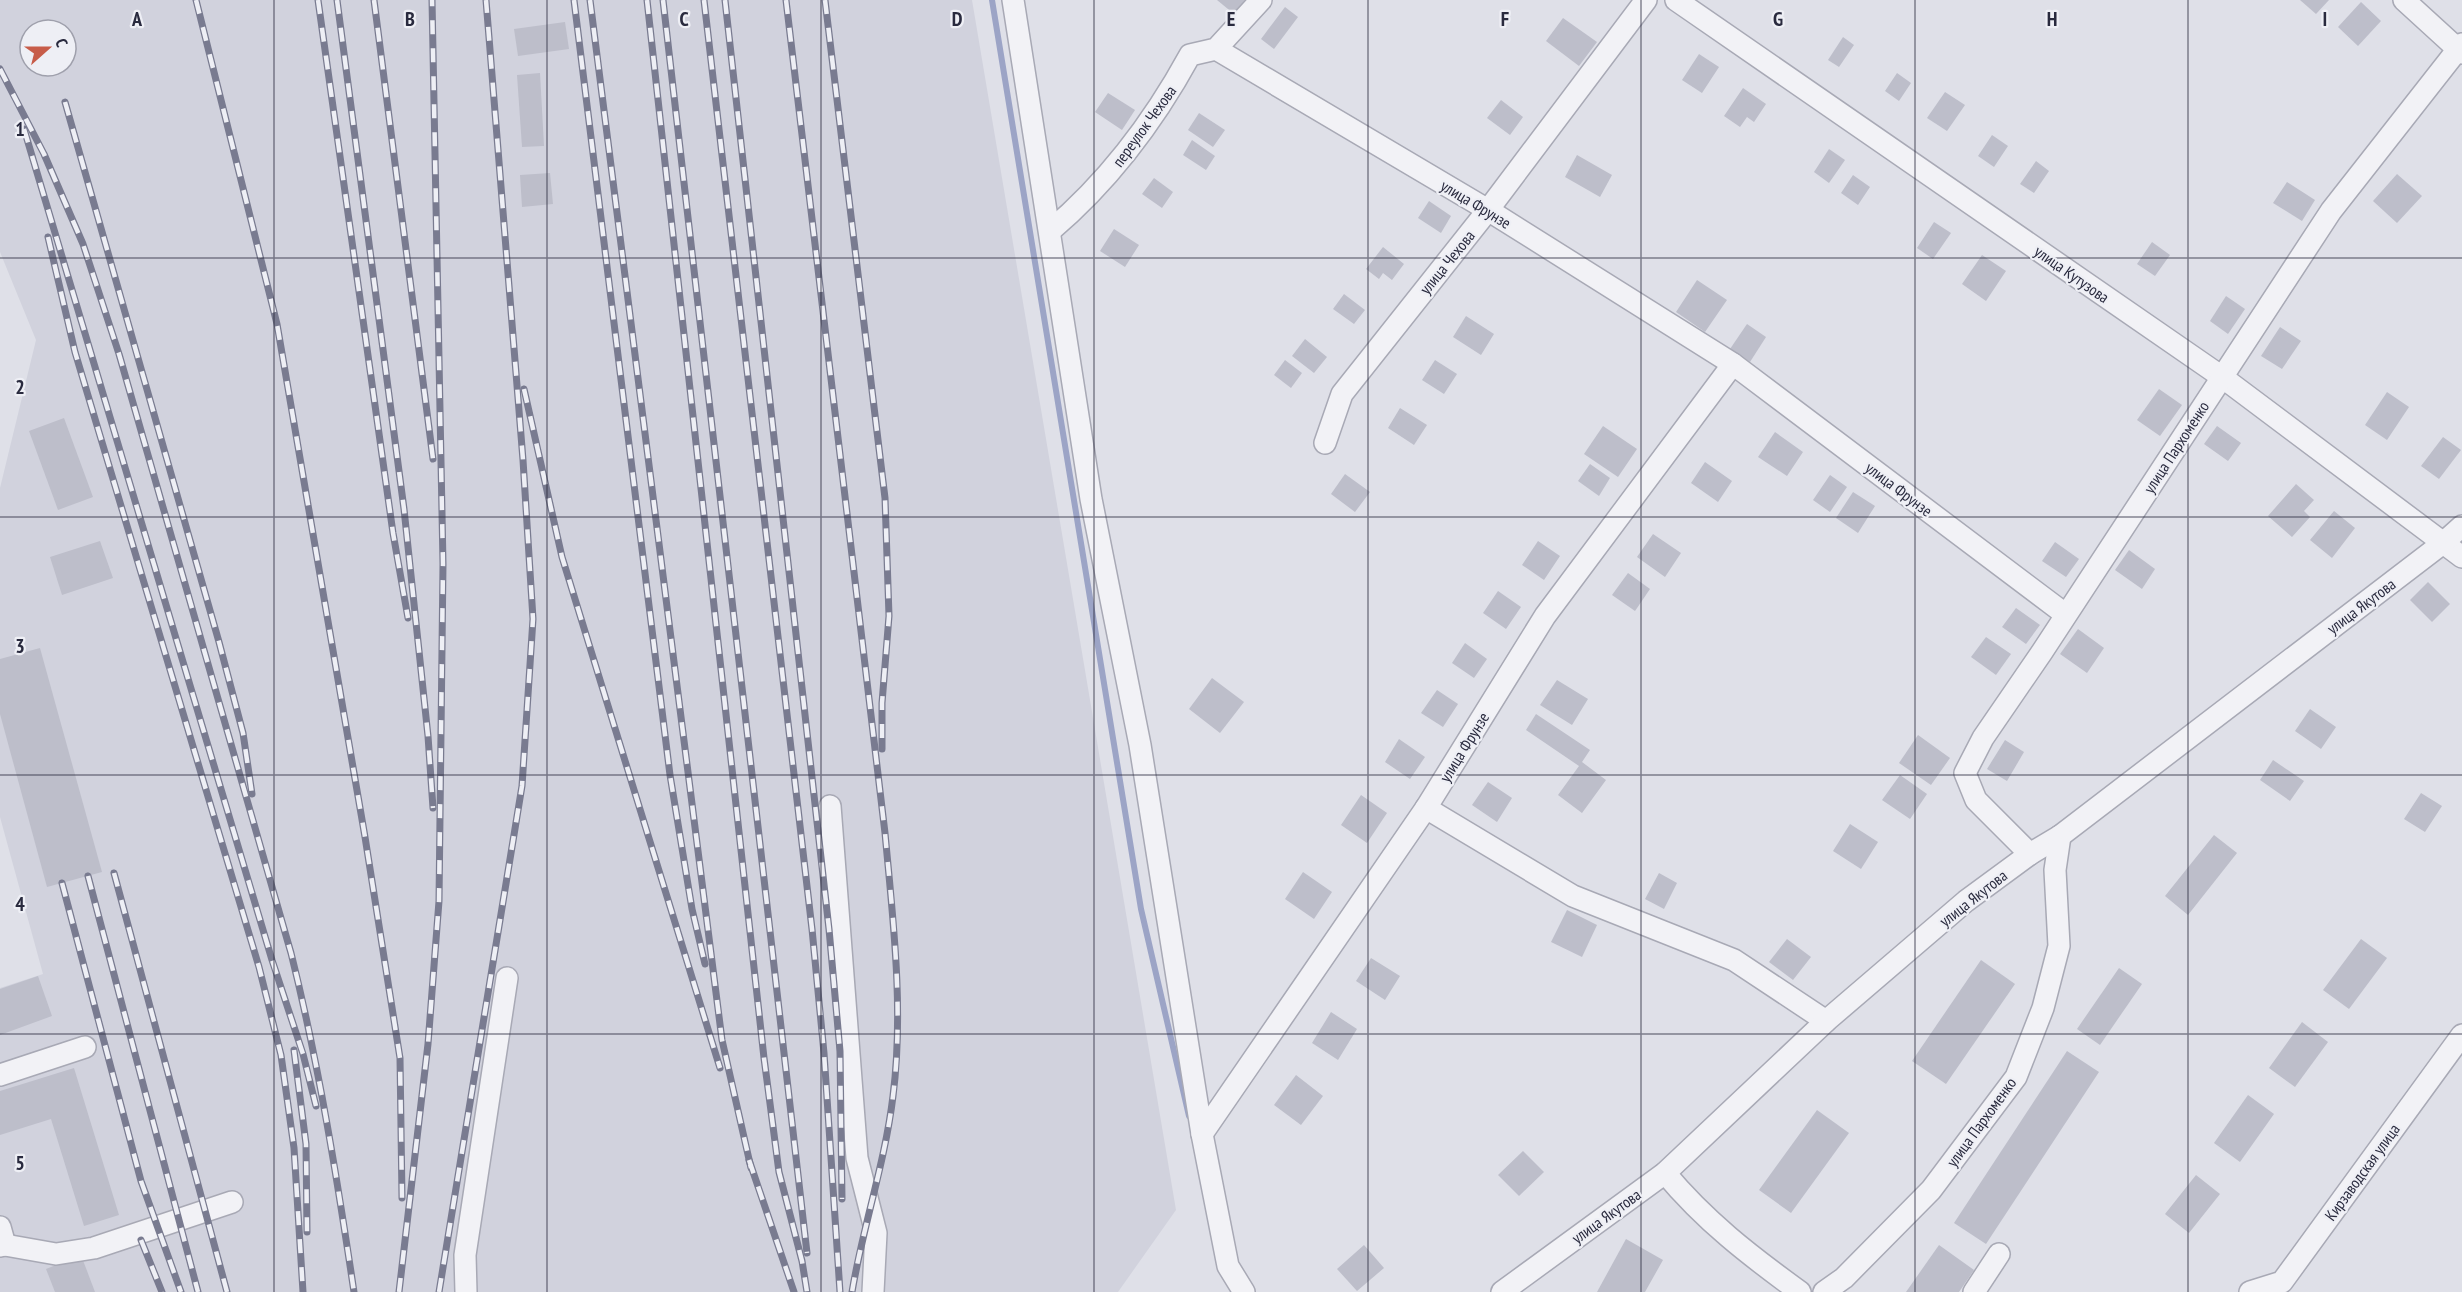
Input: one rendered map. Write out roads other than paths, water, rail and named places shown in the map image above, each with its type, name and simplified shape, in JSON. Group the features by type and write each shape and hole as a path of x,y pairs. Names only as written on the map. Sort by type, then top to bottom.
{"street":[{"path":"1013,0 1091,499 1140,745 1202,1134 1228,1266 1244,1292"},
{"name":"переулок Чехова","path":"1050,231 1079,207 1102,182 1166,99 1190,55 1216,49 1262,0"},
{"name":"улица Чехова","path":"1325,442 1342,394 1488,210 1646,0"},
{"name":"улица Кутузова","path":"1676,0 2222,377 2462,557"},
{"path":"2404,0 2461,49"},
{"name":"улица Фрунзе","path":"1216,49 1488,210 1733,364 2066,614"},
{"name":"улица Пархоменко","path":"2030,854 1976,800 1965,773 1983,738 2331,211 2461,49"},
{"name":"улица Фрунзе","path":"1202,1134 1426,808 1545,616 1733,364"},
{"name":"улица Якутова","path":"1502,1292 1665,1173 1826,1021 1966,901 2030,854 2060,836 2443,543 2462,526"},
{"path":"830,806 857,1158 876,1233 873,1292"},
{"path":"1426,808 1573,896 1734,960 1826,1021"},
{"name":"улица Пархоменко","path":"1824,1292 1844,1278 1931,1190 2016,1077 2043,1008 2059,946 2055,870 2060,836"},
{"path":"466,1292 465,1255 507,978"},
{"name":"Кирзаводская улица","path":"2250,1292 2280,1287 2462,1035"},
{"path":"0,1075 85,1047"},
{"path":"1665,1173 1689,1202 1737,1247 1800,1292"},
{"path":"2,1239 56,1254 94,1248 232,1203"},
{"path":"1974,1292 1999,1254"}],"waterway":[{"path":"992,0 1141,909 1189,1116"}],"railway":[{"path":"196,0 277,324 365,837 400,1058 402,1198"},
{"path":"318,0 393,533 408,618"},
{"path":"337,0 404,509 428,736 433,808"},
{"path":"374,0 433,459"},
{"path":"399,1292 428,1044 439,901 443,564 432,0"},
{"path":"439,1292 522,786 533,619 523,460 486,0"},
{"path":"574,0 670,775 692,909 705,964"},
{"path":"590,0 722,1040 751,1168"},
{"path":"647,0 764,1058 779,1172 802,1261 807,1292"},
{"path":"663,0 807,1253"},
{"path":"704,0 812,929 824,1053 840,1292"},
{"path":"725,0 829,929 840,1051 842,1199"},
{"path":"786,0 885,833 896,965 898,1030 893,1096 885,1146 852,1292"},
{"path":"825,0 885,498 889,616 882,703 882,749"},
{"path":"0,69 44,154 83,244 119,354 291,953 327,1122 354,1292"},
{"path":"65,102 219,642 243,733 252,794"},
{"path":"24,129 272,960 303,1054 316,1106"},
{"path":"48,237 75,352 259,967 281,1055 294,1148 303,1292"},
{"path":"524,389 562,557 720,1068"},
{"path":"114,873 227,1292"},
{"path":"88,876 198,1292"},
{"path":"62,883 141,1181 181,1292"},
{"path":"294,1050 306,1144 307,1232"},
{"path":"749,1160 794,1292"},
{"path":"141,1240 162,1292"}]}
